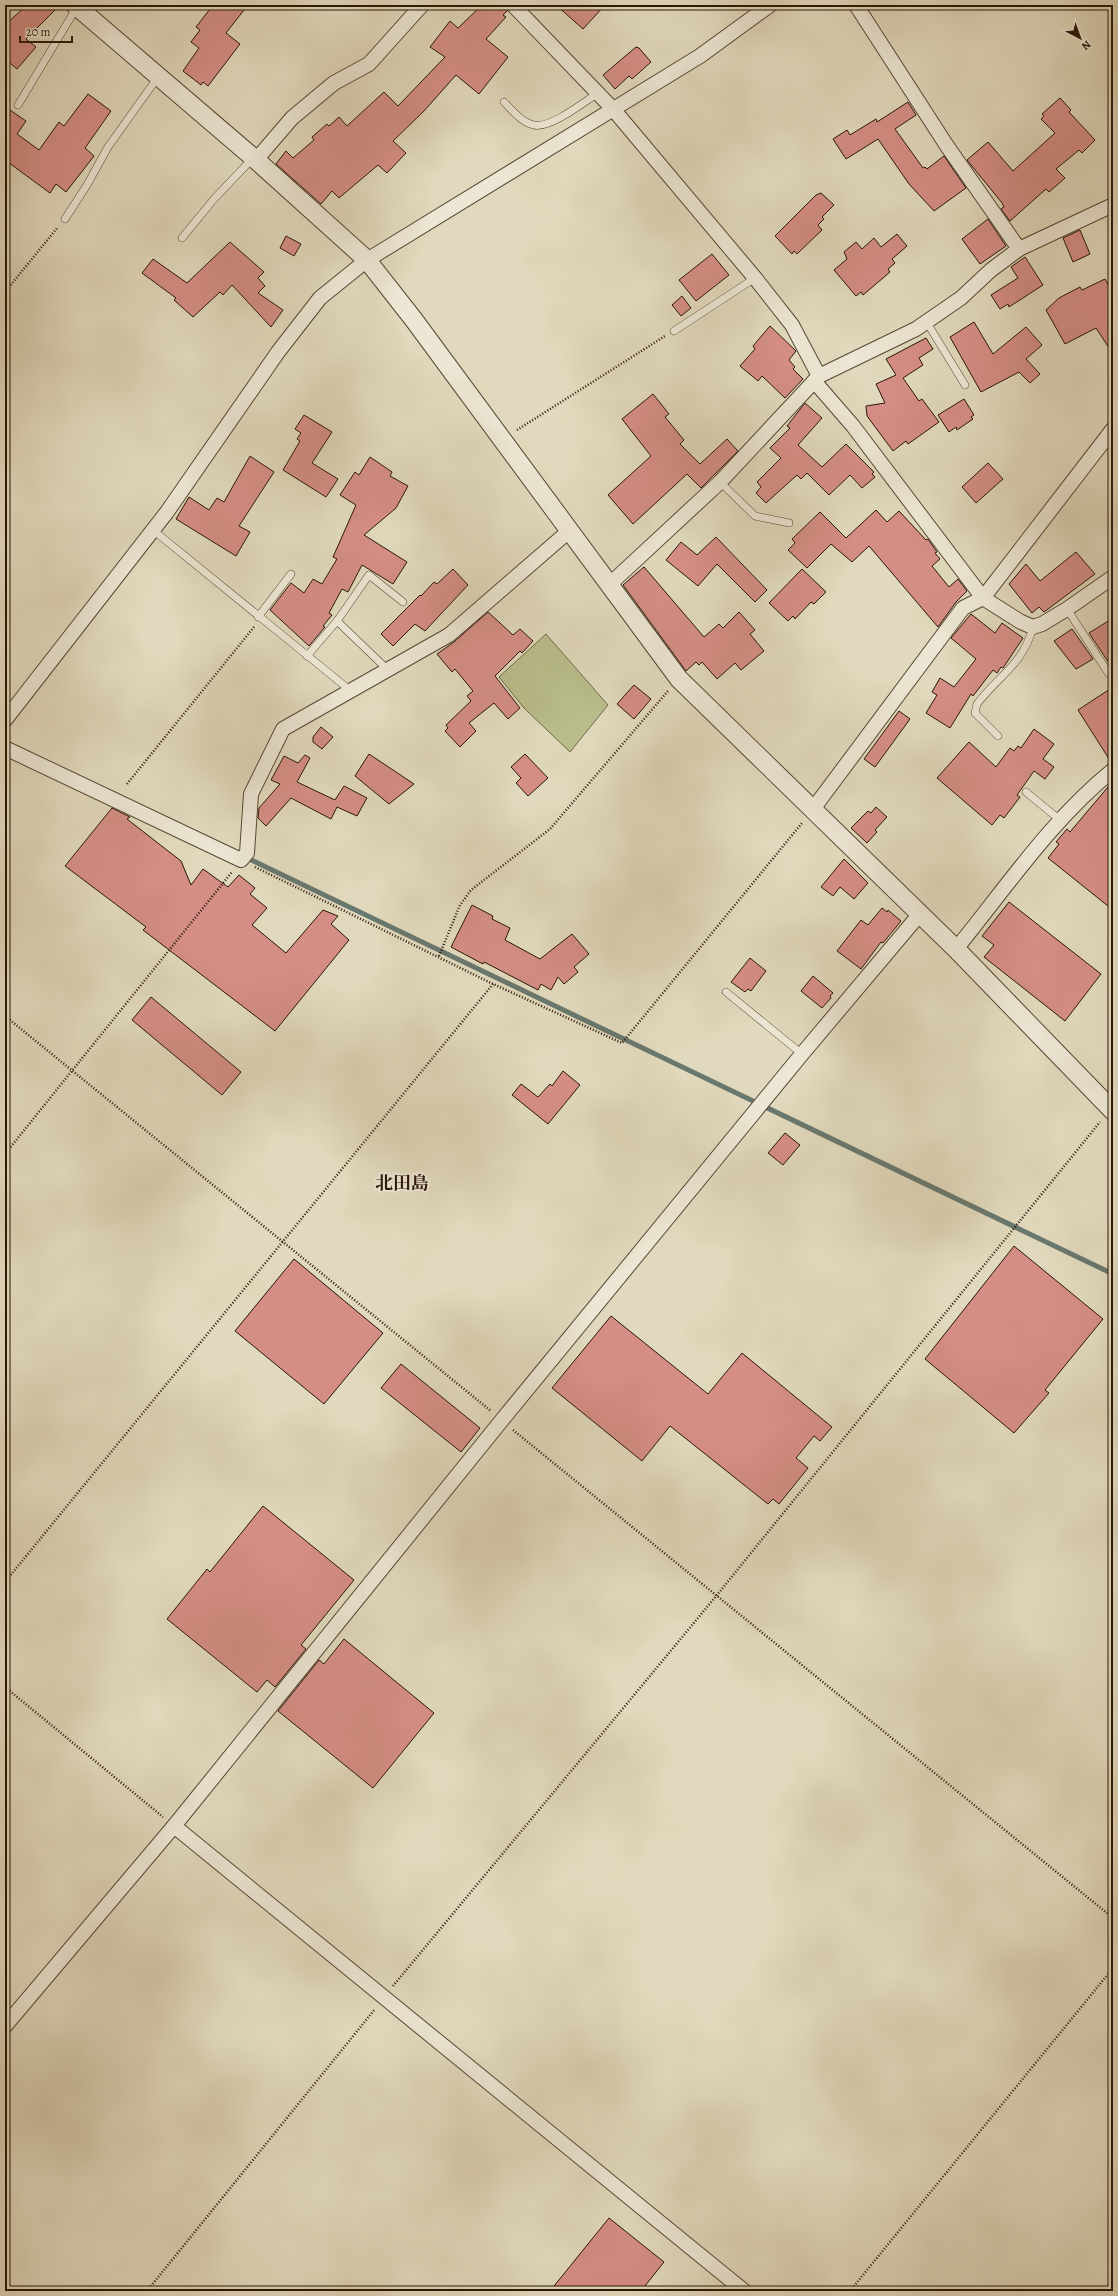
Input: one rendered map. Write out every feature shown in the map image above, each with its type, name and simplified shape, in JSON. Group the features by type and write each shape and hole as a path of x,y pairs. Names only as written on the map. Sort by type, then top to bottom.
{"street":[{"path":"254,159 292,118 334,83 369,64 422,5"},
{"path":"513,5 613,109 755,278 792,325 816,378 983,598 1021,622 1032,627 1042,624 1067,609 1113,577"},
{"path":"5,720 153,530 278,352 320,298 367,260 700,56 770,5"},
{"path":"856,5 947,146 1019,250"},
{"path":"76,6 254,159 367,260 414,320 679,679 956,949 1112,1110"},
{"path":"609,585 720,482 816,378 916,328 961,298 991,270 1019,250 1113,205"},
{"path":"813,809 963,608 983,598 1113,429"},
{"path":"5,748 241,860 247,853 251,794 283,730 449,635 569,531"},
{"path":"956,949 1060,820 1095,785 1113,770"},
{"path":"5,2026 174,1826 502,1420 802,1054 920,915"},
{"path":"174,1826 744,2291"}],"lane":[{"path":"18,105 76,6"},
{"path":"64,219 87,185 108,146 158,77"},
{"path":"504,102 524,121 534,126 545,124 568,113 598,93"},
{"path":"182,238 214,199 254,159"},
{"path":"674,331 755,278"},
{"path":"926,321 965,385"},
{"path":"720,482 755,516 789,523"},
{"path":"153,530 259,618 351,691"},
{"path":"259,618 291,574"},
{"path":"307,656 337,621 369,575 403,602"},
{"path":"1067,609 1109,674"},
{"path":"337,621 388,670"},
{"path":"998,736 975,713 977,704 1020,659 1028,644 1032,627"},
{"path":"1026,792 1060,820"},
{"path":"726,992 802,1054"}],"path":[{"path":"5,292 64,219"},
{"path":"502,440 674,331"},
{"path":"127,784 259,618"},
{"path":"439,956 460,906 471,890 550,829 679,679"},
{"path":"5,1154 241,860 439,956 493,984 622,1043 813,809"},
{"path":"5,1582 493,984"},
{"path":"5,1016 72,1072 717,1594 1113,1918"},
{"path":"147,2291 384,1998 717,1594 1112,1110"},
{"path":"5,1688 174,1826"},
{"path":"850,2291 1113,1968"}],"green space":[{"path":"546,634 608,705 570,752 524,708 499,677"}],"building":[{"path":"27,5 60,5 26,39 36,47 17,69 5,59 5,25"},
{"path":"213,5 237,5 244,10 226,33 240,44 208,86 203,82 201,85 183,71 199,48 191,42 200,30 196,27"},
{"path":"482,5 505,5 507,11 503,15 506,17 486,39 508,57 479,94 456,75 424,111 393,141 406,153 387,173 378,165 339,198 332,191 321,204 276,164 286,151 293,158 314,140 312,137 327,124 329,126 339,117 347,126 384,92 398,106 445,57 430,47 450,21 458,28"},
{"path":"556,5 605,5 583,29"},
{"path":"636,47 639,48 651,62 632,79 629,76 615,89 603,75"},
{"path":"88,94 111,111 85,148 94,156 66,192 56,184 50,193 5,160 5,117 10,110 26,121 17,134 39,150 59,122 64,126"},
{"path":"1060,98 1071,110 1069,112 1095,140 1082,153 1079,150 1056,169 1065,178 1049,192 1046,189 1010,221 1001,209 1004,207 1002,203 967,160 988,142 1013,171 1055,133 1041,119 1044,116 1042,114"},
{"path":"908,102 916,115 895,129 923,168 925,167 927,169 944,156 966,188 934,211 909,184 878,139 846,159 833,139 847,130 850,135 876,119 877,122"},
{"path":"821,193 834,205 822,217 824,219 818,225 822,230 797,254 794,251 792,254 775,236 816,195"},
{"path":"988,219 1006,246 980,264 962,239"},
{"path":"1080,230 1090,254 1073,262 1063,238"},
{"path":"897,234 907,246 892,259 895,263 888,269 890,272 863,295 861,292 856,296 834,270 847,259 844,252 856,242 862,249 874,238 881,247"},
{"path":"286,236 301,244 294,256 280,248"},
{"path":"230,242 264,272 258,278 265,286 258,293 283,310 271,327 232,285 223,295 220,292 193,317 174,300 176,298 142,273 153,259 187,283"},
{"path":"712,254 729,275 696,301 679,280"},
{"path":"1025,257 1043,285 1009,307 1008,304 1000,309 991,295 1018,278 1011,267"},
{"path":"1105,279 1113,294 1113,354 1096,328 1065,344 1046,310 1059,298 1080,287 1082,290"},
{"path":"682,296 691,308 681,316 672,305"},
{"path":"974,322 993,354 1026,327 1042,345 1026,359 1040,374 1030,383 1019,372 981,392 950,337"},
{"path":"770,326 796,351 789,360 795,367 793,369 803,379 785,398 762,376 758,381 740,366 755,349 753,346"},
{"path":"926,338 933,349 919,358 923,365 903,378 919,401 922,399 939,422 908,444 906,441 893,451 867,416 866,406 885,403 876,384 896,375 886,359"},
{"path":"653,394 669,414 665,417 684,440 680,444 700,464 727,439 738,451 701,488 687,474 633,524 608,495 651,456 622,419"},
{"path":"964,399 974,415 971,417 973,419 957,430 956,427 949,432 938,415"},
{"path":"805,403 822,418 798,445 822,467 846,444 874,472 872,474 875,477 862,488 850,475 829,495 807,473 801,479 797,475 766,503 756,493 761,487 757,482 781,458 770,448 790,428 787,426"},
{"path":"304,415 332,432 312,463 338,479 326,497 283,470 300,441 297,439 301,433 295,429"},
{"path":"250,456 274,472 239,526 250,532 236,556 176,519 189,497 209,510 217,498 224,502"},
{"path":"370,457 392,472 390,476 408,486 396,508 364,535 407,562 393,584 362,565 348,592 342,589 329,613 332,615 323,626 325,627 309,646 270,610 291,583 304,593 313,579 322,584 337,559 333,557 356,505 340,495 355,472 359,475"},
{"path":"988,463 1003,479 976,503 962,487"},
{"path":"876,510 887,522 899,511 926,540 928,539 937,552 935,553 940,559 932,566 949,587 958,579 967,591 956,602 938,627 869,546 852,562 831,544 807,568 788,550 795,543 792,539 820,512 846,538"},
{"path":"716,537 767,590 755,602 717,564 698,586 666,560 681,542 697,555"},
{"path":"1076,552 1095,574 1044,612 1039,607 1032,613 1009,584 1026,564 1040,581"},
{"path":"644,567 704,637 719,624 723,628 739,612 755,630 750,634 764,651 741,670 735,663 717,679 702,662 699,665 696,662 686,671 623,585"},
{"path":"453,569 468,585 425,631 415,624 393,646 381,634 434,582 437,584"},
{"path":"802,569 826,592 814,604 811,602 795,619 793,616 788,621 769,603"},
{"path":"488,612 513,635 520,629 533,641 522,653 520,651 495,676 520,708 508,719 494,703 469,723 476,731 460,747 445,731 448,728 446,725 471,701 467,696 473,691 455,669 452,672 437,654 454,642"},
{"path":"971,614 995,633 1002,623 1023,638 1003,668 1001,667 997,673 993,670 973,696 971,694 950,728 926,713 937,695 932,692 940,678 954,687 976,659 951,638"},
{"path":"1113,618 1113,669 1089,633"},
{"path":"1072,629 1093,659 1076,669 1054,641"},
{"path":"634,685 651,699 634,719 617,704"},
{"path":"1113,687 1113,762 1111,762 1078,710"},
{"path":"899,711 910,719 875,767 864,759"},
{"path":"321,727 333,737 322,749 313,742 313,737"},
{"path":"1034,729 1054,744 1043,759 1054,767 1045,779 1034,771 1017,795 1020,797 1004,818 1000,815 992,825 937,778 969,742 996,767 1010,748 1014,751 1018,746 1021,748"},
{"path":"369,754 414,784 389,804 355,776"},
{"path":"525,754 548,778 528,796 516,783 521,778 511,767"},
{"path":"305,755 310,758 297,782 335,800 344,786 367,798 357,816 337,807 331,819 291,798 266,826 258,818 259,808 280,784 271,780 284,756 298,763"},
{"path":"1113,781 1113,910 1048,858 1059,844 1056,842 1067,829 1070,832"},
{"path":"876,807 887,817 875,830 877,832 867,843 851,828 868,811 871,813"},
{"path":"112,808 130,817 127,819 181,861 191,885 203,869 228,887 239,875 255,888 250,894 267,908 252,925 286,953 323,910 338,916 331,924 349,940 275,1031 143,930 146,927 65,866"},
{"path":"844,859 868,883 854,899 840,887 833,896 821,887"},
{"path":"1009,902 1101,974 1065,1021 984,957 994,945 982,936"},
{"path":"472,905 493,916 492,919 510,928 505,940 540,959 572,934 589,954 574,967 578,972 564,984 558,977 551,990 541,984 538,990 451,947"},
{"path":"882,908 887,912 888,910 901,921 883,943 881,942 861,969 837,951 861,920 868,925"},
{"path":"750,958 766,971 751,991 748,989 745,992 731,982"},
{"path":"813,976 833,993 830,996 831,998 822,1008 801,991"},
{"path":"151,997 241,1072 222,1095 132,1020"},
{"path":"563,1071 580,1085 548,1124 512,1095 521,1084 538,1097 550,1084 552,1086"},
{"path":"785,1133 800,1145 783,1165 768,1153"},
{"path":"1014,1246 1103,1319 1045,1390 1049,1393 1014,1433 925,1359"},
{"path":"294,1259 383,1333 324,1404 235,1331"},
{"path":"611,1316 708,1394 742,1353 832,1427 820,1441 814,1436 796,1458 808,1468 779,1504 773,1499 768,1504 670,1426 642,1461 552,1388"},
{"path":"401,1364 480,1428 461,1452 381,1388"},
{"path":"263,1506 354,1580 301,1645 306,1649 275,1687 267,1680 257,1692 167,1619 207,1569 210,1572"},
{"path":"344,1639 434,1713 373,1788 278,1711 319,1660 324,1664"},
{"path":"609,2218 664,2262 641,2291 550,2291"}],"waterway":[{"path":"245,857 1113,1274"}],"district":[{"name":"北田島","path":"402,1183"}]}
